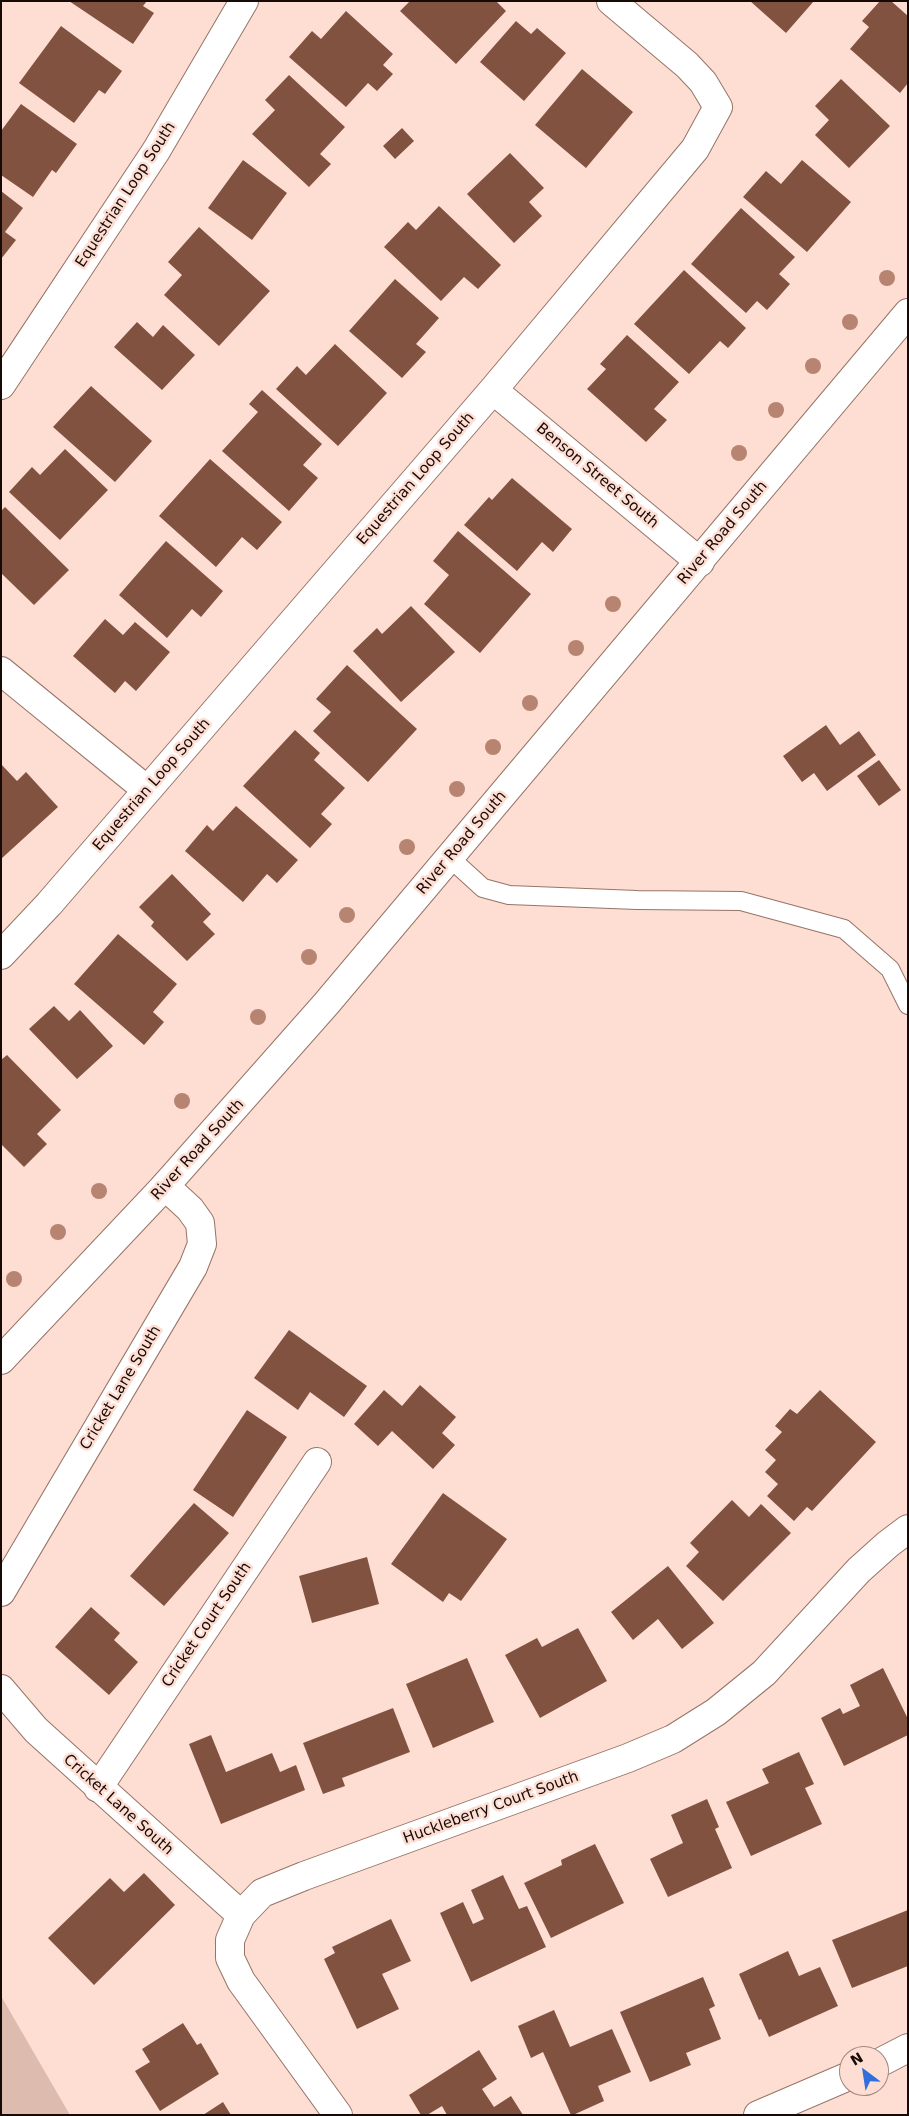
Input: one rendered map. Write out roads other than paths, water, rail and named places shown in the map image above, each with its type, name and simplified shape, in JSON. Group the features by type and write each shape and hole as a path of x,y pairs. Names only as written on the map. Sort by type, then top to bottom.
{"street":[{"name":"Equestrian Loop South","path":"1,384 156,151 244,1"},
{"name":"Equestrian Loop South","path":"1,955 49,904 493,390 695,149 718,107 703,82 687,65 611,1"},
{"name":"River Road South","path":"1,1360 165,1186 326,1004 908,313"},
{"name":"Benson Street South","path":"493,390 700,562"},
{"path":"1,671 147,790"},
{"name":"Cricket Lane South","path":"1,1592 193,1267 202,1244 200,1223 190,1209 165,1186"},
{"name":"Cricket Court South","path":"98,1788 316,1462"},
{"name":"Huckleberry Court South","path":"338,2115 241,1981 230,1958 230,1940 241,1916 262,1893 628,1758 673,1739 716,1712 764,1673 859,1570 888,1544 908,1530"},
{"name":"Cricket Lane South","path":"1,1689 36,1730 241,1916"},
{"path":"889,2058 908,2048"},
{"path":"758,2115 839,2080"}],"lane":[{"path":"450,858 483,888 509,895 636,900 741,901 844,929 890,969 908,1005"}]}
